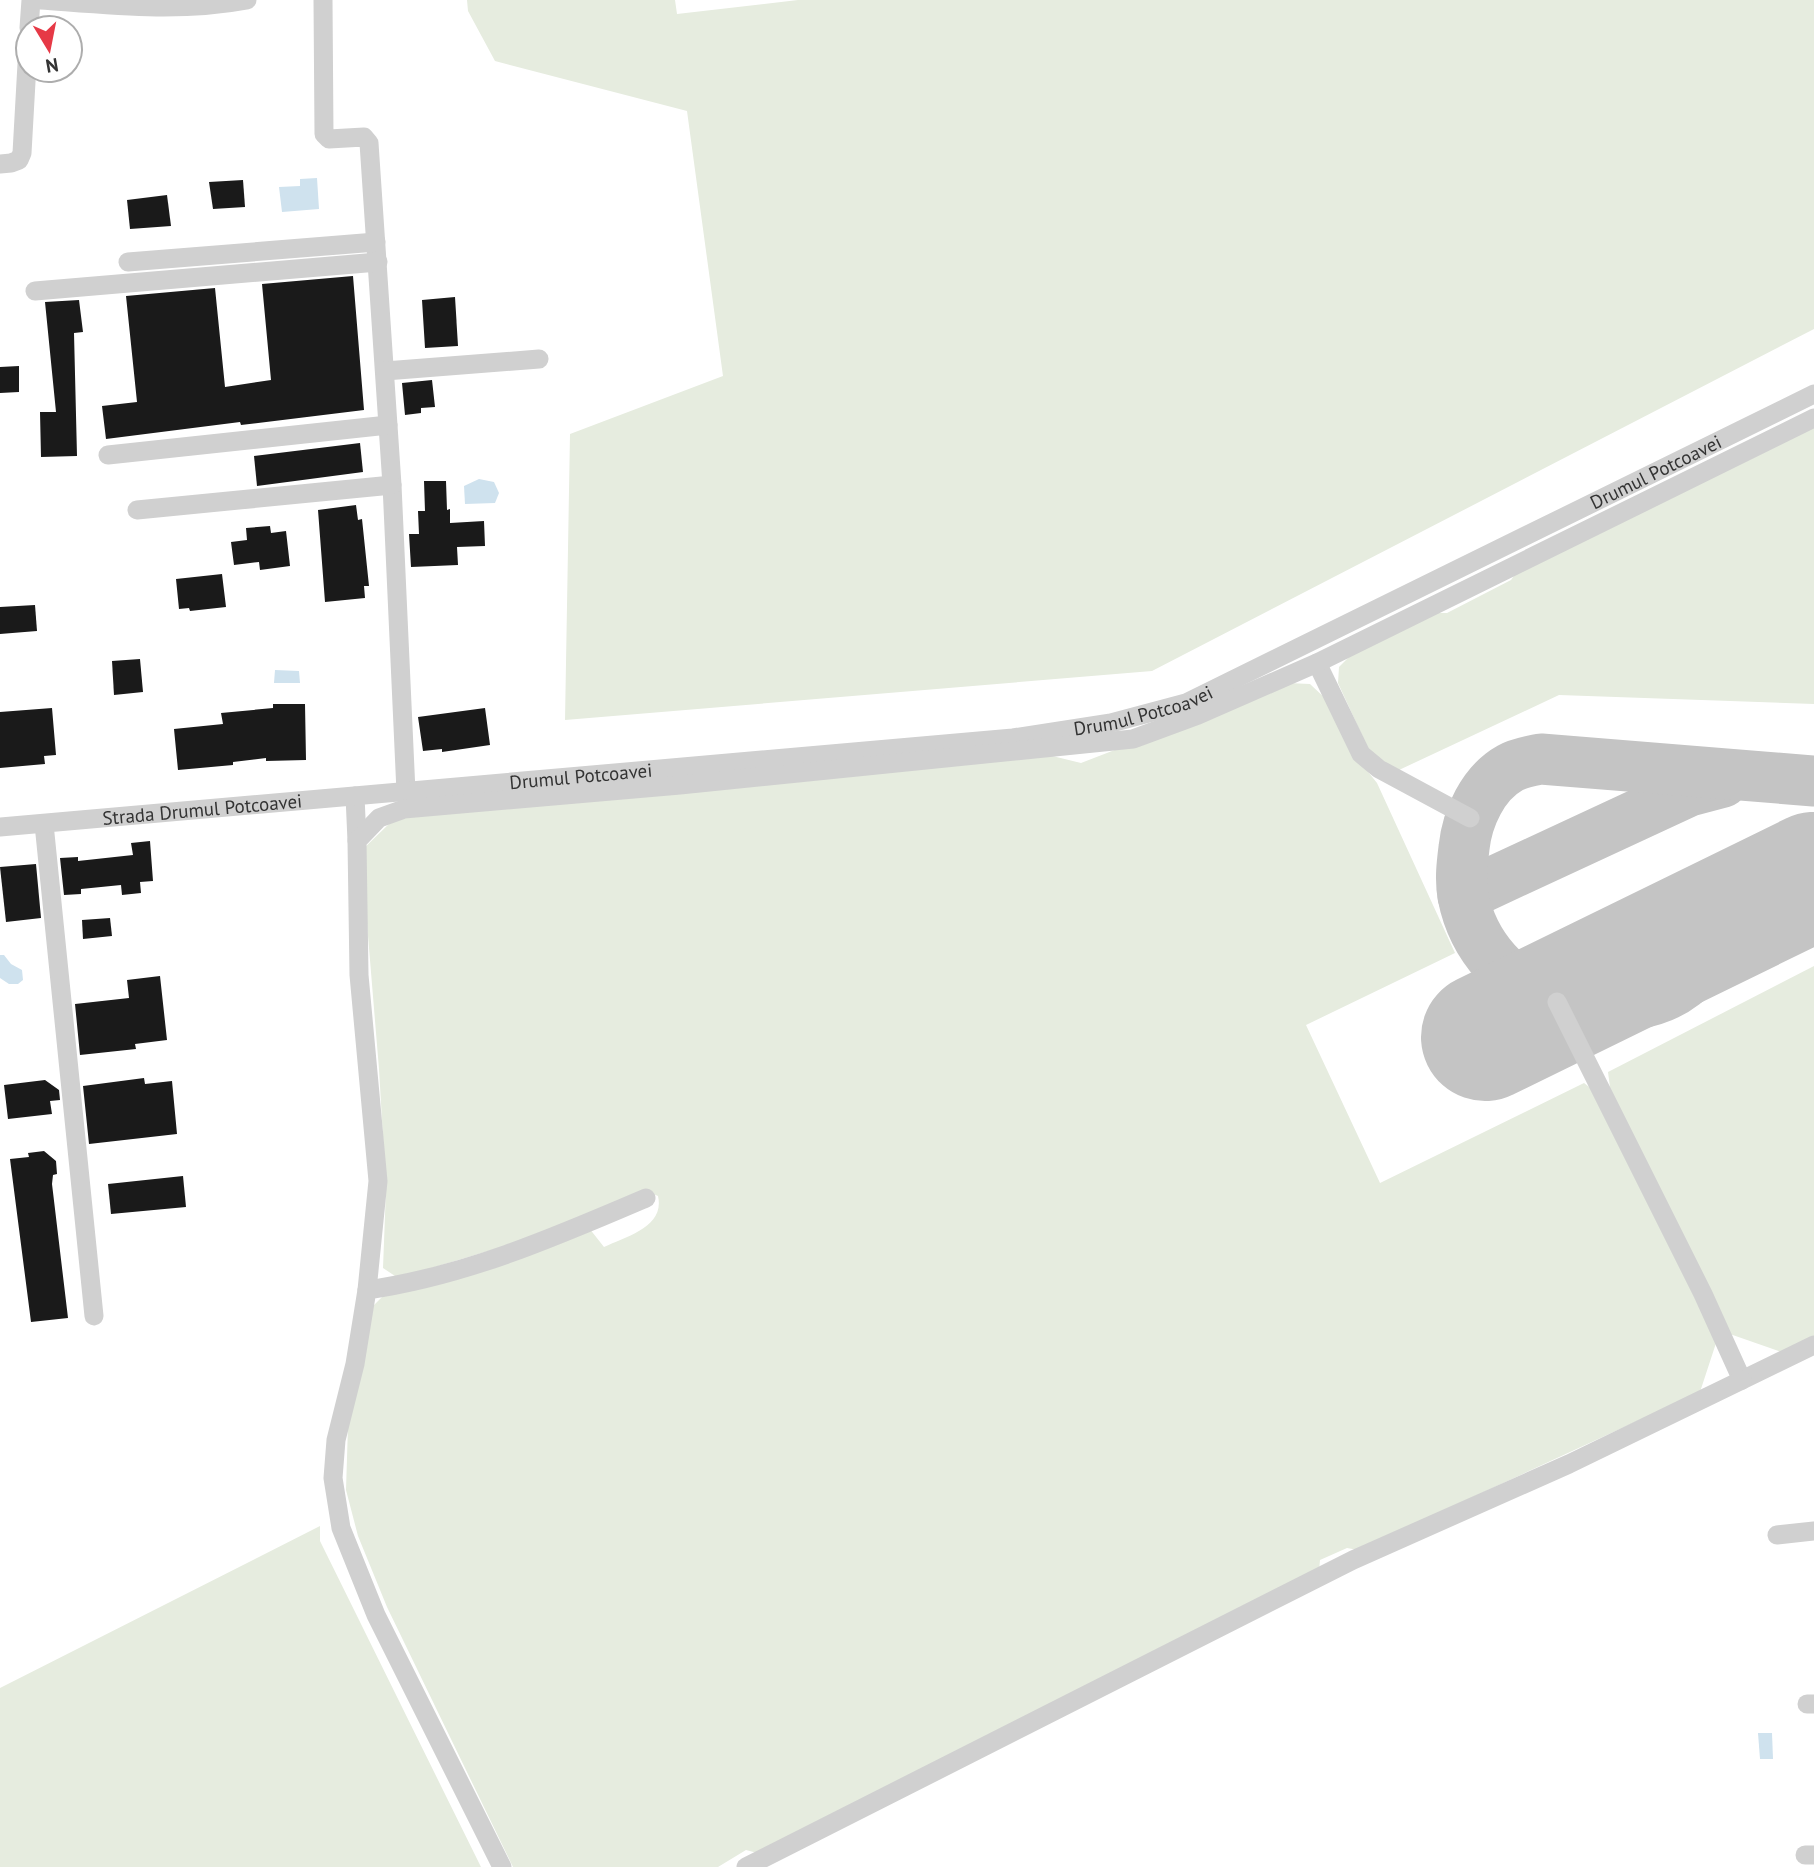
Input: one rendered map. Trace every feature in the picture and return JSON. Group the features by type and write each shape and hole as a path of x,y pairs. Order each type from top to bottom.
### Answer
{"street":[{"path":"41,0 138,7 198,7 247,0"},
{"path":"323,0 324,134 329,139 364,137 369,143 392,485 406,792"},
{"path":"0,164 19,160 22,153 26,84"},
{"path":"128,262 377,252"},
{"path":"35,291 377,252"},
{"path":"385,371 539,359"},
{"name":"Drumul Potcoavei","path":"406,792 1013,738 1111,723 1186,703 1814,394"},
{"path":"357,841 379,818 404,809 680,785 1133,739 1198,715 1317,663 1814,418"},
{"path":"108,455 388,425"},
{"path":"137,510 392,485"},
{"path":"1317,663 1361,754 1380,769 1470,818"},
{"name":"Strada Drumul Potcoavei","path":"0,827 406,792"},
{"path":"355,796 359,975 378,1181 355,1364 336,1440 333,1479 341,1528 376,1615 502,1867"},
{"path":"44,824 94,1316"},
{"path":"1557,1002 1697,1282 1742,1380"},
{"path":"366,1290 409,1284 504,1257 646,1198"},
{"path":"746,1867 1353,1560 1569,1464 1814,1345"},
{"path":"1777,1535 1814,1531"}],"shaded area":[{"path":"467,0 675,0 677,14 798,0 1814,0 1814,329 1152,671 565,720 570,434 723,376 687,111 495,61 468,11"},
{"path":"1814,423 1814,704 1559,695 1399,770 1372,757 1338,683 1339,667 1356,650 1430,613 1447,613 1511,580 1521,566"},
{"path":"1288,683 1310,684 1327,700 1361,763 1377,783 1455,953 1306,1025 1380,1183 1584,1083 1601,1096 1718,1337 1700,1392 1358,1550 1347,1548 1320,1560 1319,1571 761,1854 746,1850 718,1867 513,1867 387,1607 358,1536 346,1490 348,1426 373,1306 385,1294 589,1228 604,1247 650,1223 659,1207 658,1196 649,1192 569,1227 398,1278 383,1268 386,1189 361,851 391,822 414,815 1036,752 1081,763"},
{"path":"1814,966 1814,1338 1784,1353 1727,1333 1611,1095 1608,1072"},
{"path":"320,1526 320,1541 481,1867 0,1867 0,1688"}],"water":[{"path":"317,178 319,209 282,212 279,187 300,186 300,179"},
{"path":"479,479 494,482 499,493 495,503 465,504 464,486"},
{"path":"275,670 299,671 300,683 274,683"},
{"path":"0,955 4,955 11,964 22,970 23,980 18,984 9,984 0,978"},
{"path":"1758,1733 1772,1733 1773,1759 1760,1759"}],"building":[{"path":"243,180 245,207 213,209 209,182"},
{"path":"167,195 171,226 130,229 127,200"},
{"path":"353,276 364,410 106,439 102,406 137,402 126,296 215,288 225,387 271,380 262,284"},
{"path":"455,297 458,346 425,348 422,300"},
{"path":"79,300 83,332 74,333 77,456 41,457 40,412 56,412 45,302"},
{"path":"19,366 19,392 0,393 0,367"},
{"path":"432,380 435,407 421,408 421,413 405,415 402,383"},
{"path":"360,443 363,472 257,486 254,456"},
{"path":"424,481 446,481 450,523 484,521 485,546 457,547 458,565 411,567 409,534 419,534 418,511 425,511"},
{"path":"356,505 358,520 362,519 369,586 364,586 365,598 325,602 318,510"},
{"path":"270,526 271,533 286,531 290,566 260,570 259,562 234,565 231,542 247,540 246,528"},
{"path":"222,574 226,607 190,611 189,608 179,609 176,579"},
{"path":"35,605 37,631 0,634 0,607"},
{"path":"140,659 143,692 114,695 112,661"},
{"path":"273,704 305,704 306,760 266,761 266,758 233,762 233,765 178,770 174,729 223,724 221,713 273,708"},
{"path":"52,708 56,755 44,756 45,764 0,768 0,712"},
{"path":"485,708 490,745 442,752 442,749 423,751 418,717"},
{"path":"150,841 153,881 140,882 141,893 122,895 121,885 81,889 81,894 64,895 60,858 78,857 78,861 133,855 131,843"},
{"path":"36,864 41,918 6,922 0,867"},
{"path":"110,918 112,936 83,939 82,920"},
{"path":"160,976 167,1040 135,1044 136,1049 80,1055 75,1004 129,998 127,980"},
{"path":"144,1078 145,1084 172,1081 177,1134 89,1144 83,1086"},
{"path":"45,1080 59,1090 60,1100 50,1101 52,1114 8,1119 4,1085"},
{"path":"44,1151 56,1161 57,1174 53,1175 52,1184 68,1318 31,1322 10,1159 29,1157 28,1153"},
{"path":"183,1176 186,1207 111,1214 108,1184"}],"taxiway":[{"path":"1739,913 1709,960 1693,977 1667,994 1642,1003 1590,1010 1557,1002 1523,986 1509,975 1484,948 1475,932 1468,915 1462,884 1463,854 1473,813 1484,792 1500,775 1517,765 1541,759 1814,781"},
{"path":"1463,896 1689,791 1723,782"}],"runway":[{"path":"1485,1037 1814,876"}]}
